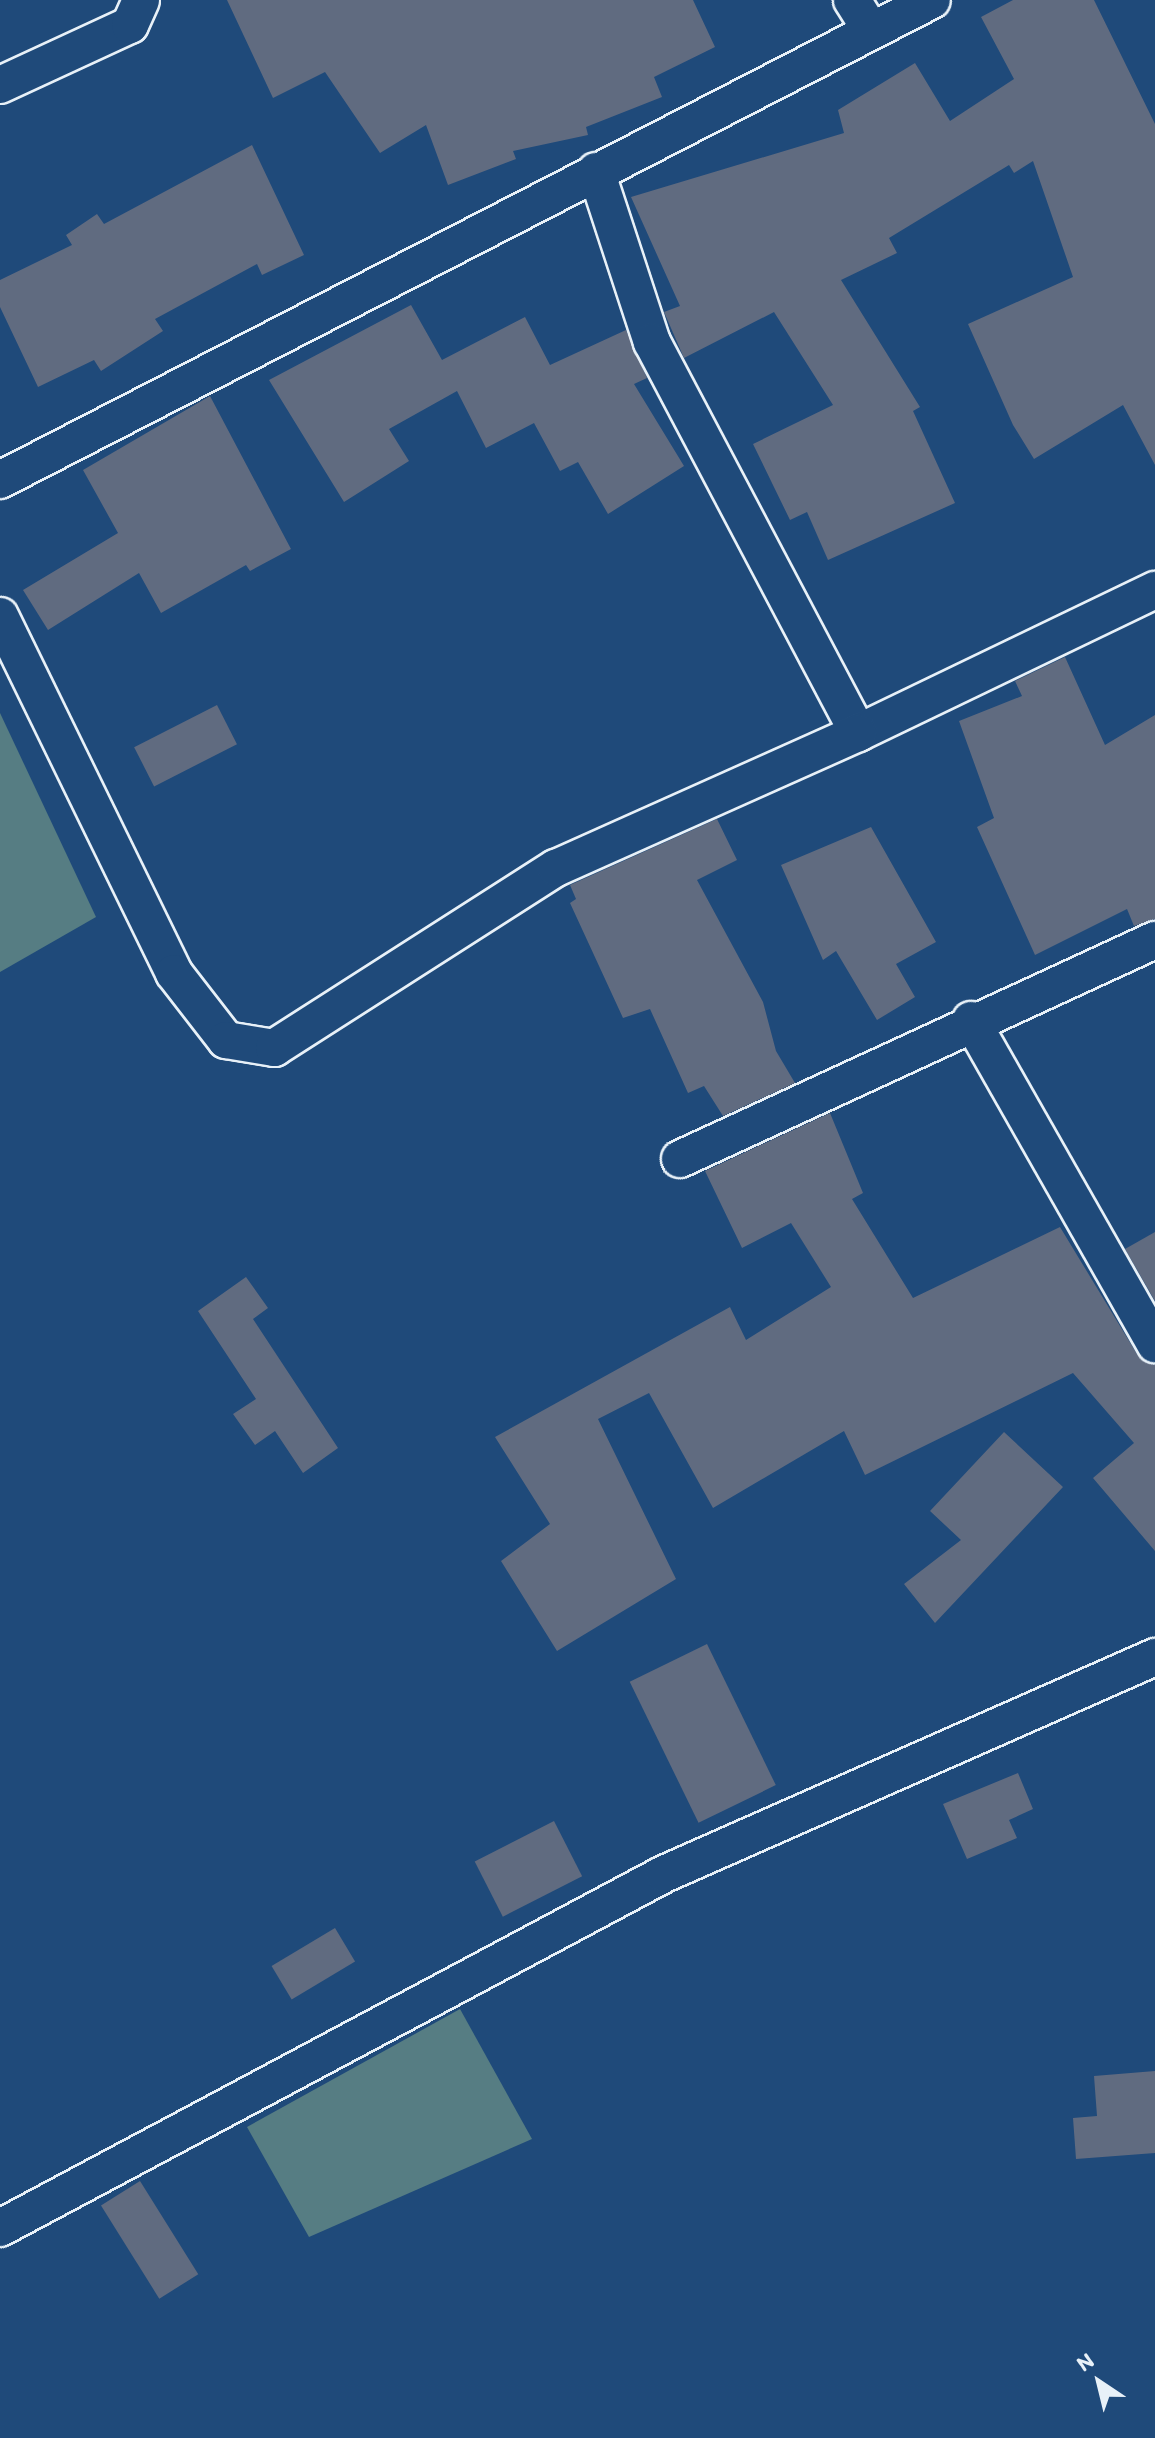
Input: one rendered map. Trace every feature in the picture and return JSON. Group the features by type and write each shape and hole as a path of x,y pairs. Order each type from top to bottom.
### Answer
{"street":[{"path":"0,85 130,25 141,0"},
{"path":"852,0 871,31"},
{"path":"0,480 932,0"},
{"path":"596,171 652,342 858,733"},
{"path":"0,616 174,973 226,1040 274,1048 556,868 858,733 1155,590"},
{"path":"680,1159 971,1020 1155,940"},
{"path":"971,1020 1155,1344"},
{"path":"0,2228 664,1874 1155,1657"}],"green space":[{"path":"0,713 96,917 0,972"},
{"path":"460,2009 532,2139 309,2237 247,2127"}],"building":[{"path":"227,0 693,0 715,47 654,77 662,97 586,127 588,135 513,151 516,159 448,185 426,125 380,153 325,72 273,98"},
{"path":"1013,0 1094,0 1155,124 1155,465 1123,405 1034,459 1013,425 968,324 1073,277 1033,161 1014,173 1009,165 889,238 897,253 841,280 920,407 913,411 955,503 828,560 807,512 790,520 753,444 833,405 774,312 684,358 664,312 680,306 631,197 844,133 838,110 915,63 950,121 1014,79 981,17"},
{"path":"252,145 304,255 262,275 257,264 155,319 163,331 101,371 94,360 38,387 0,307 0,280 72,245 66,235 97,214 104,224"},
{"path":"411,305 442,360 525,317 550,365 626,330 647,378 634,384 684,466 608,514 578,462 560,471 534,423 486,448 457,391 389,429 409,461 344,502 269,380"},
{"path":"210,396 291,549 250,571 246,565 161,613 139,573 48,630 23,590 118,533 83,470"},
{"path":"1065,657 1105,745 1155,715 1155,919 1134,926 1127,909 1035,955 977,827 994,818 959,721 1022,696 1015,681"},
{"path":"217,705 237,744 154,786 134,747"},
{"path":"717,819 737,860 697,880 763,1002 776,1051 795,1083 723,1116 704,1086 688,1093 650,1009 623,1018 570,903 576,899 570,885"},
{"path":"871,827 936,942 896,964 915,997 877,1020 836,951 823,960 781,865"},
{"path":"830,1113 863,1193 852,1199 913,1298 1060,1227 1137,1354 1155,1365 1155,1551 1093,1478 1134,1443 1073,1373 865,1475 844,1431 713,1508 649,1393 598,1419 676,1579 557,1651 501,1561 550,1524 495,1437 730,1307 746,1340 831,1287 791,1223 742,1248 705,1171"},
{"path":"1155,1232 1155,1301 1125,1249"},
{"path":"246,1277 268,1308 253,1319 338,1448 303,1473 275,1431 255,1445 233,1414 256,1399 198,1311"},
{"path":"1004,1432 1063,1487 935,1623 904,1584 961,1540 930,1511"},
{"path":"707,1644 776,1785 699,1823 630,1682"},
{"path":"1018,1773 1033,1809 1009,1820 1017,1838 967,1859 943,1804"},
{"path":"554,1821 582,1876 503,1917 475,1861"},
{"path":"335,1928 355,1961 292,2000 272,1966"},
{"path":"1155,2071 1155,2153 1076,2159 1073,2118 1097,2116 1094,2076"},
{"path":"140,2181 198,2274 159,2299 101,2205"}]}
